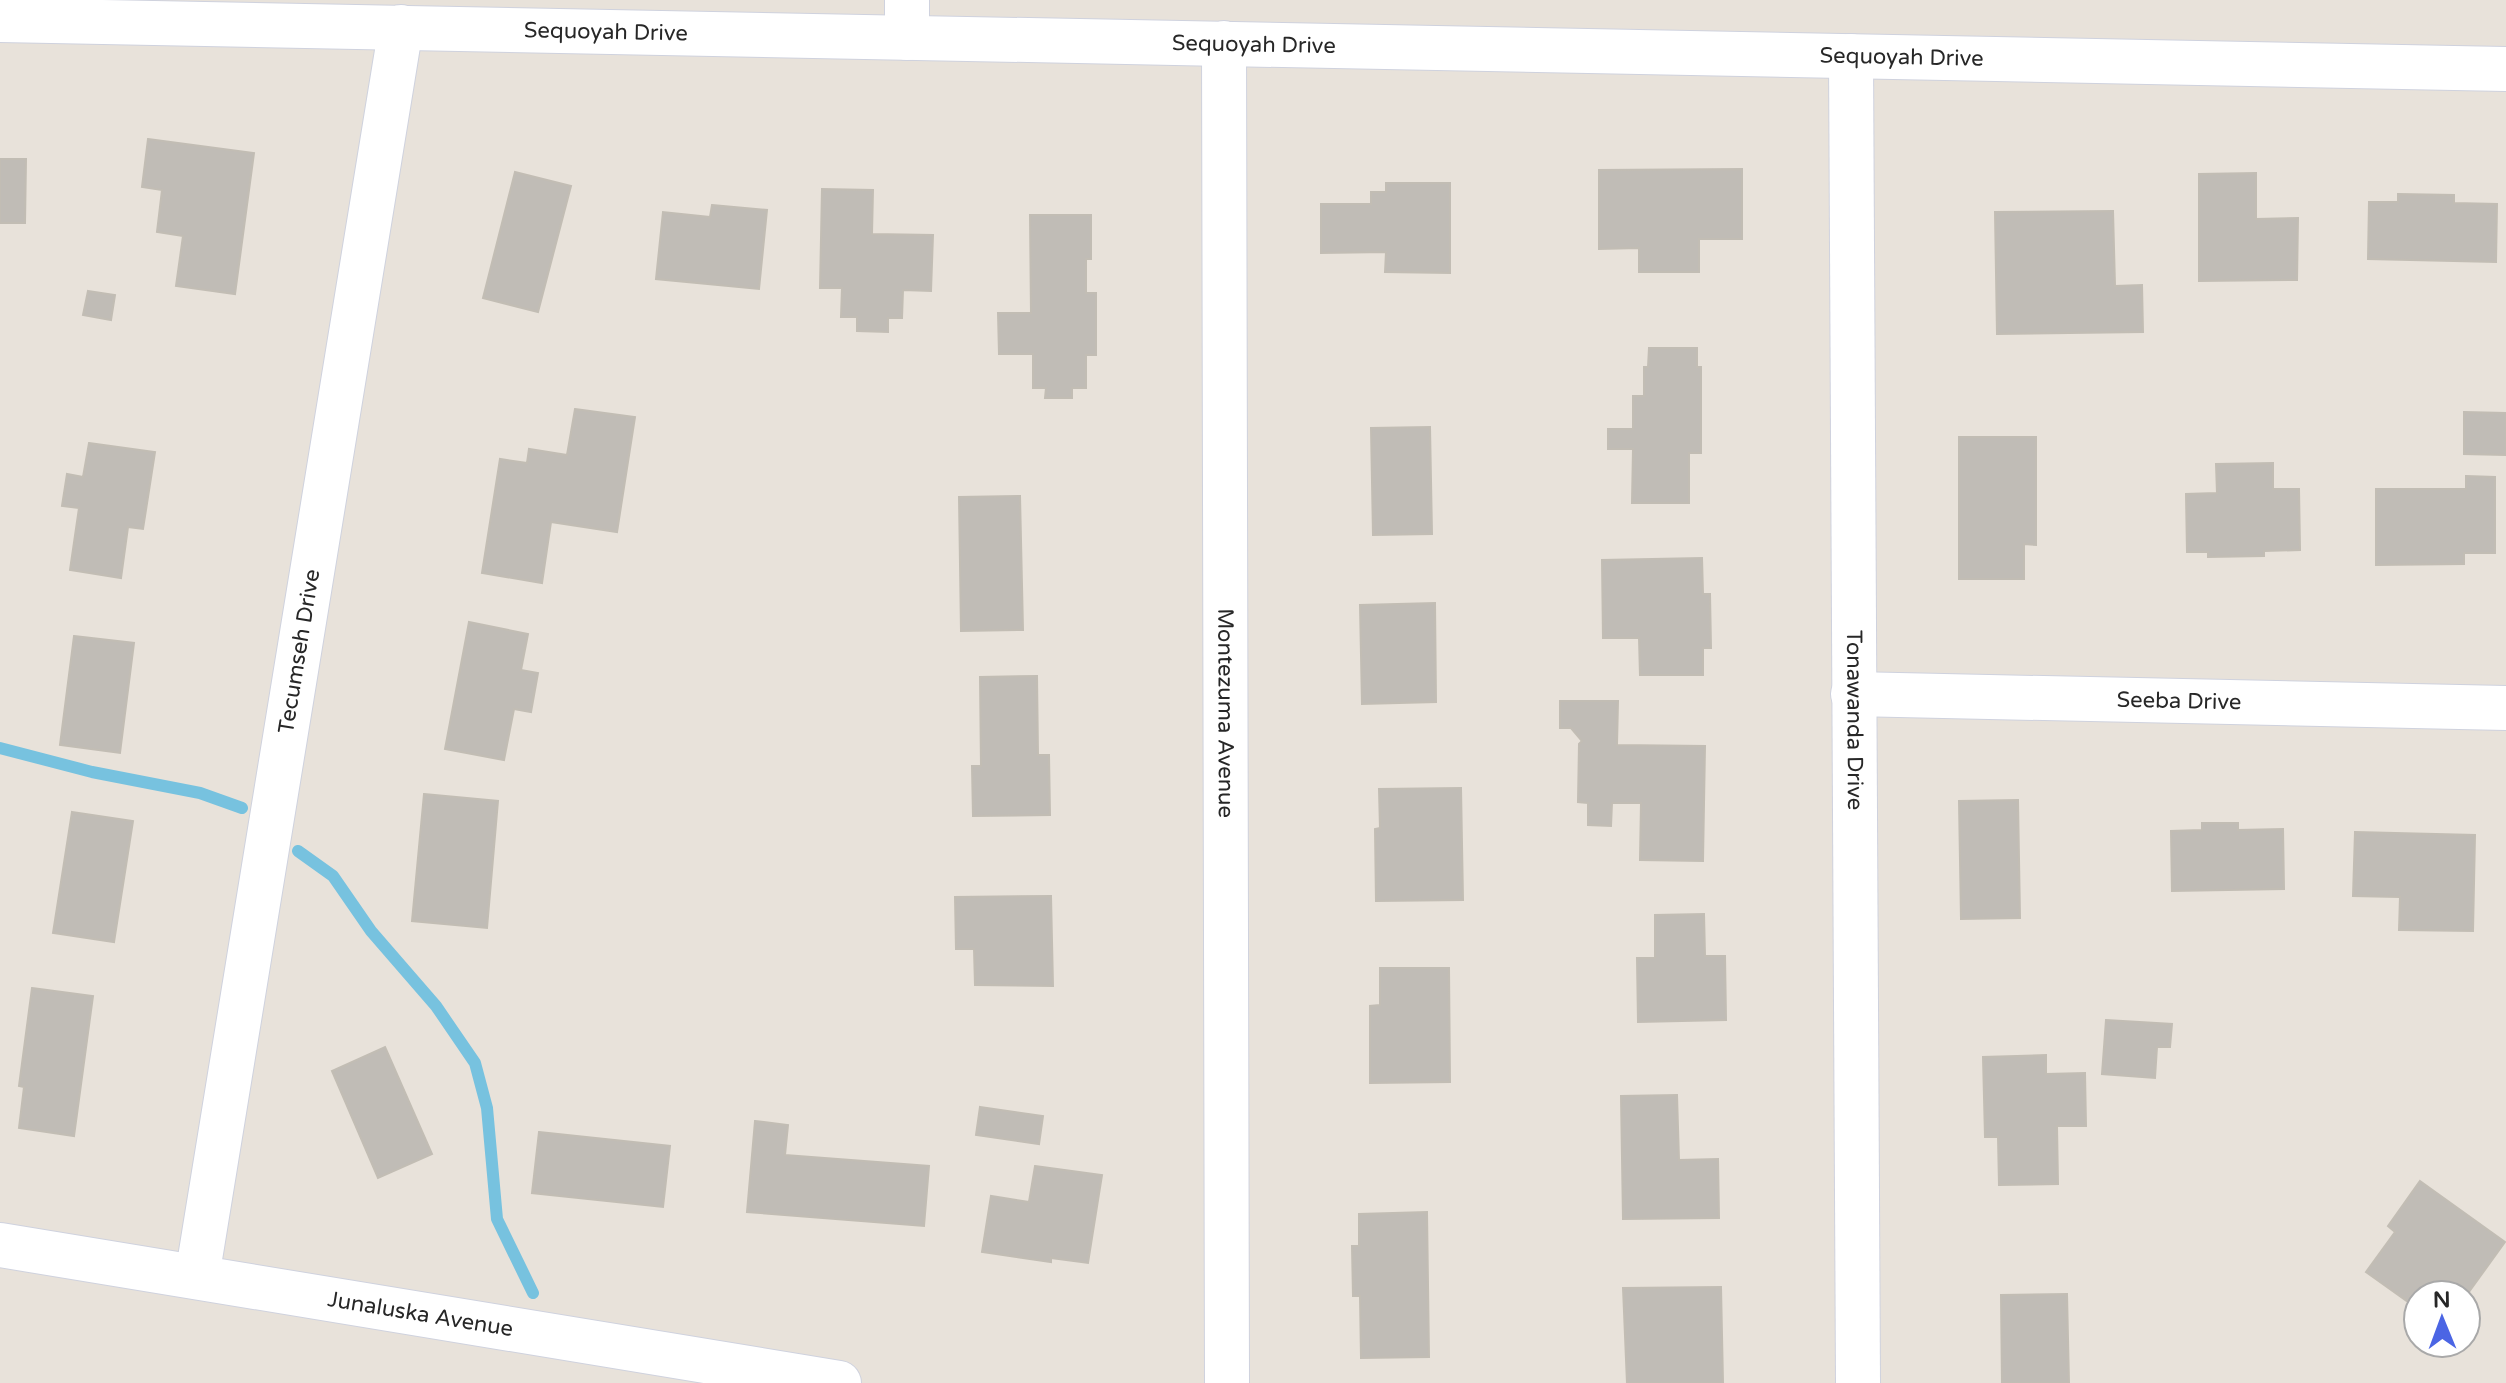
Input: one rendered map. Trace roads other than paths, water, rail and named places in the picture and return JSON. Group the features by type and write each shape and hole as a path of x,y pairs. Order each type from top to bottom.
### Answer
{"street":[{"name":"Sequoyah Drive","path":"0,20 401,27 907,19 1224,43 2506,69"},
{"name":"Tecumseh Drive","path":"197,1277 401,27"},
{"name":"Montezuma Avenue","path":"1224,43 1227,1383"},
{"name":"Tonawanda Drive","path":"1851,56 1858,1383"},
{"name":"Seeba Drive","path":"1853,694 2506,708"},
{"name":"Junaluska Avenue","path":"0,1245 839,1383"}],"waterway":[{"path":"0,748 92,772 200,793 242,808"},
{"path":"298,851 333,876 371,931 436,1006 475,1063 487,1108 497,1219 533,1293"}]}
